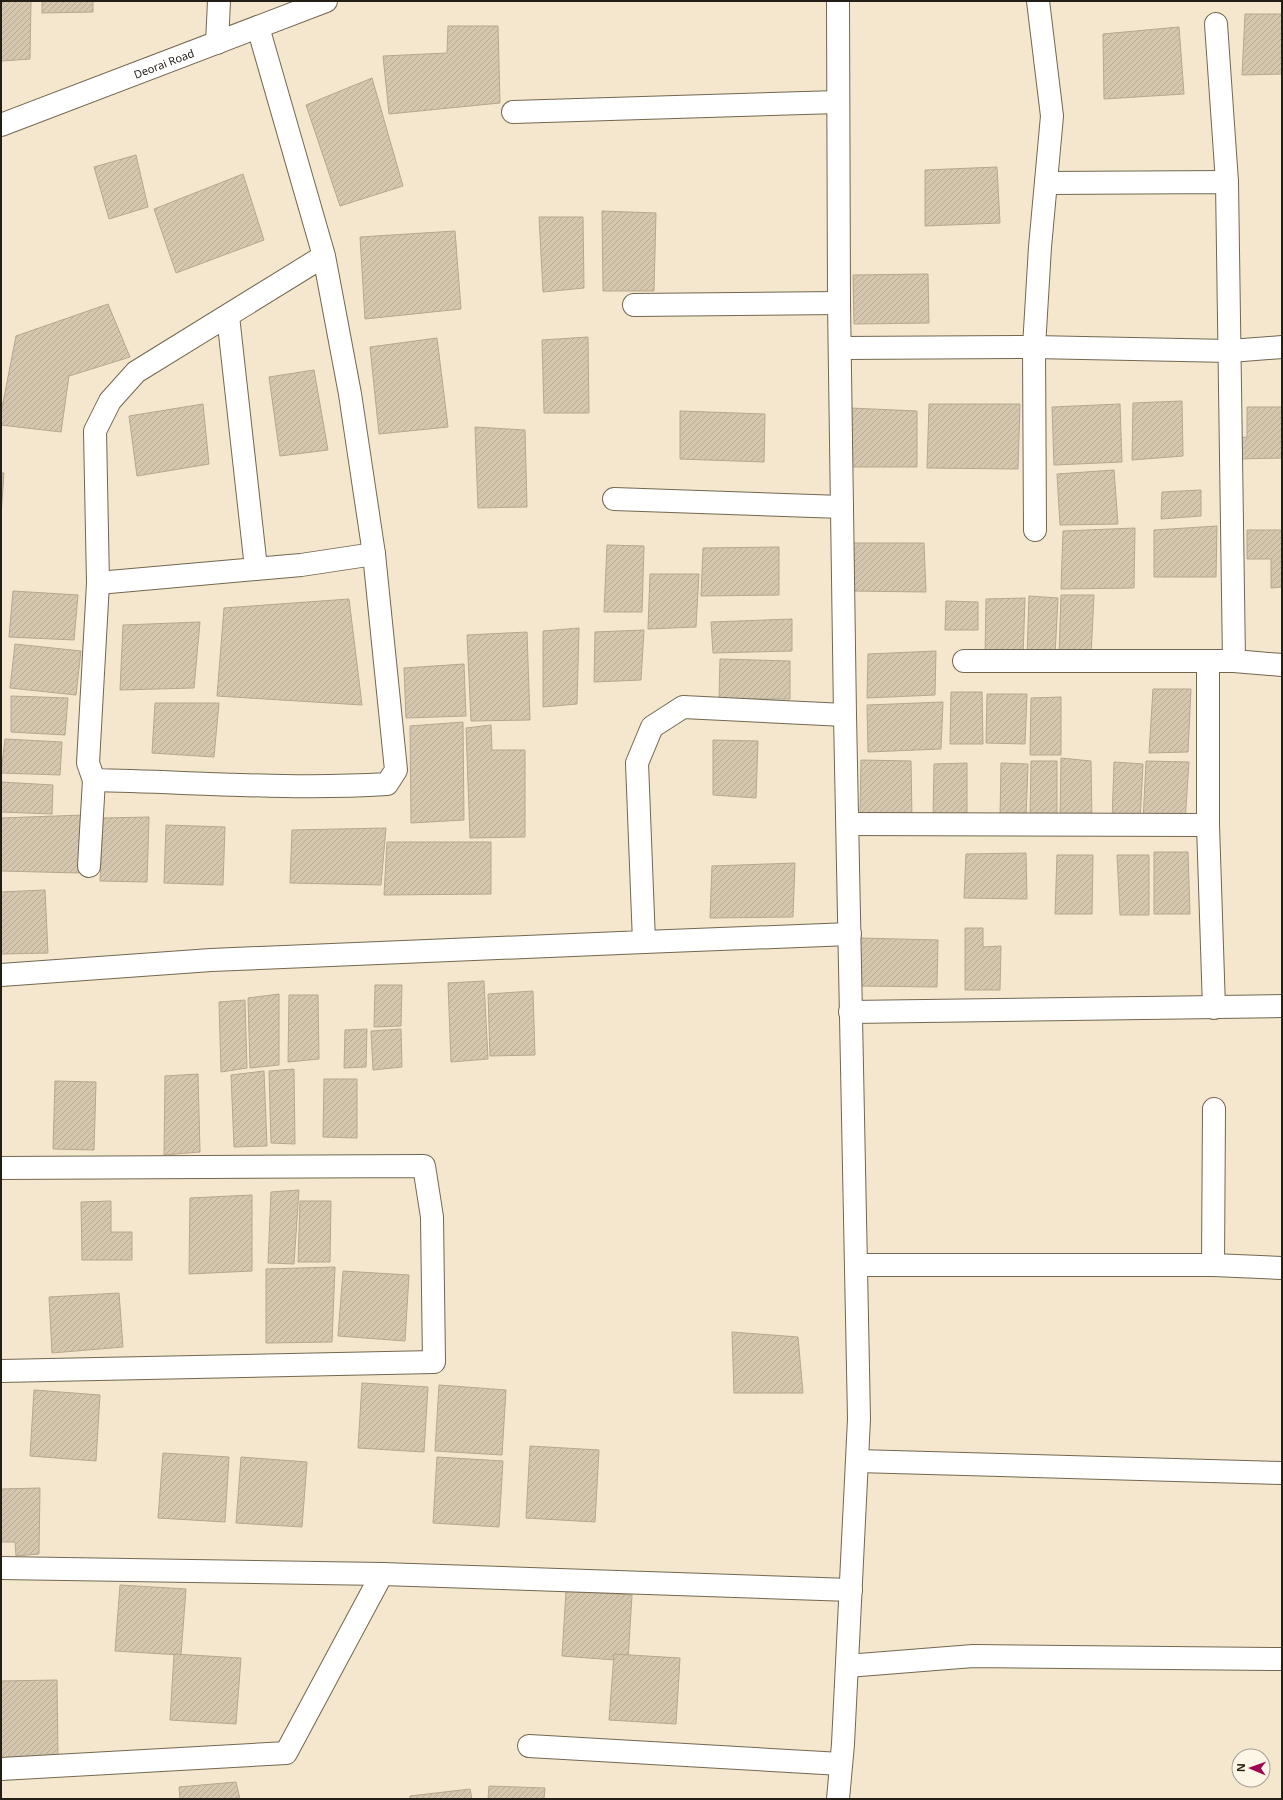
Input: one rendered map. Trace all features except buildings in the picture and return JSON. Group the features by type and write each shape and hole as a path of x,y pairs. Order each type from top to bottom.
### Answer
{"street":[{"path":"217,43 219,1"},
{"name":"Deorai Road","path":"1,125 326,1"},
{"path":"838,1 839,302 841,348 845,715 859,1419 847,1666 838,1799"},
{"path":"1035,530 1034,347 1040,247 1052,116 1038,1"},
{"path":"1216,24 1227,182 1234,661"},
{"path":"94,780 262,786 348,786 387,784 396,770 374,554 350,394 324,256 258,27"},
{"path":"513,112 838,102"},
{"path":"1046,183 1227,182"},
{"path":"89,866 94,780 88,763 98,583 96,430 110,401 136,372 324,256"},
{"path":"634,305 839,302"},
{"path":"228,316 256,568"},
{"path":"841,348 1034,347 1230,351 1282,347"},
{"path":"614,499 842,507"},
{"path":"98,583 301,565 374,554"},
{"path":"964,661 1234,661 1282,665"},
{"path":"1208,662 1208,825 1214,1008"},
{"path":"644,942 637,763 652,727 683,707 845,715"},
{"path":"848,824 1208,825"},
{"path":"1,975 211,960 850,934"},
{"path":"850,1012 1282,1006"},
{"path":"1213,1265 1214,1109"},
{"path":"1,1168 424,1166 432,1217 434,1362 1,1371"},
{"path":"857,1265 1213,1265 1282,1268"},
{"path":"857,1461 1282,1473"},
{"path":"1,1568 382,1574 851,1590"},
{"path":"1,1769 286,1753 382,1574"},
{"path":"847,1666 974,1656 1282,1659"},
{"path":"529,1746 841,1764"}]}
